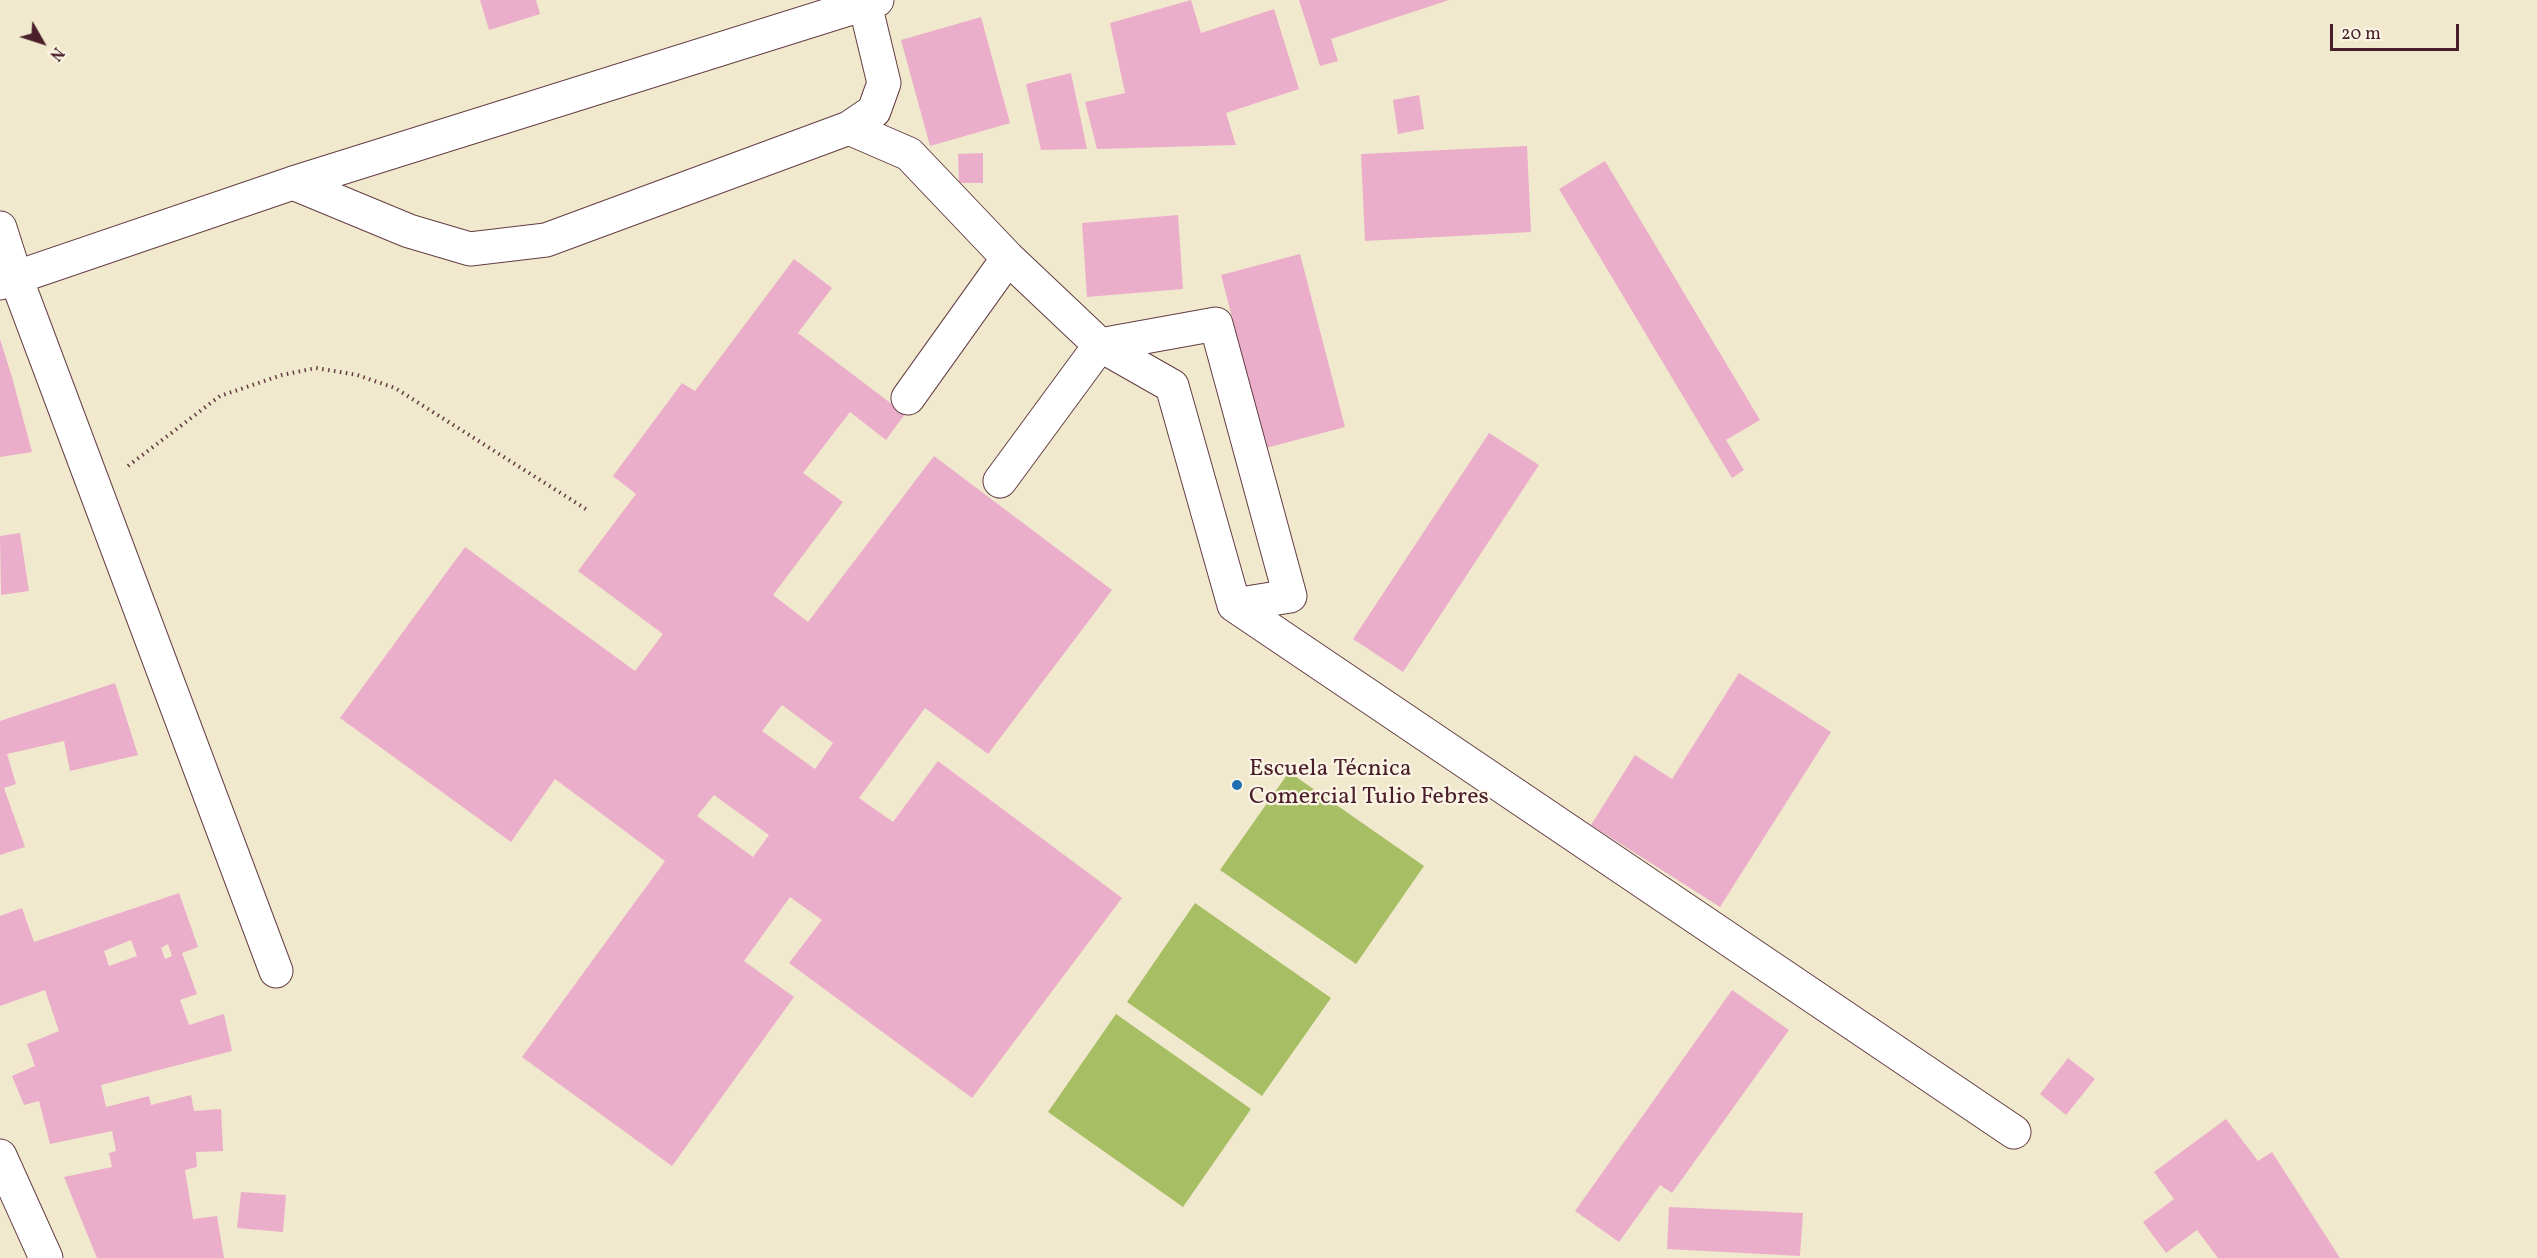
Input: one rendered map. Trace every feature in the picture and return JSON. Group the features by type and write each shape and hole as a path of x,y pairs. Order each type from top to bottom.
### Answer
{"street":[{"path":"8,281 293,183 871,2 884,83 874,111 849,128 546,240 470,249 409,231 293,183"},
{"path":"849,128 909,154 1008,258 1100,345 1172,386 1234,605 2014,1132"},
{"path":"0,228 8,281 95,489 276,971"},
{"path":"908,398 1008,258"},
{"path":"1000,481 1100,345 1216,324 1290,596 1234,605"},
{"path":"0,1156 46,1258"}],"path":[{"path":"95,489 159,444 220,396 282,375 316,368 357,375 395,388 589,511"}],"green space":[{"path":"1289,772 1424,866 1356,964 1220,870"},
{"path":"1195,903 1331,998 1262,1096 1127,1002"},
{"path":"1116,1014 1251,1109 1183,1207 1048,1112"}],"building":[{"path":"480,0 536,0 540,14 489,30"},
{"path":"1191,0 1201,33 1274,9 1299,89 1226,113 1236,145 1097,149 1085,102 1125,93 1110,23"},
{"path":"1299,0 1449,0 1331,39 1338,61 1320,66"},
{"path":"981,17 1010,123 930,146 901,40"},
{"path":"1071,73 1087,149 1041,150 1026,84"},
{"path":"1419,95 1424,129 1398,134 1393,100"},
{"path":"1527,146 1531,232 1365,241 1361,154"},
{"path":"983,153 983,183 959,183 958,154"},
{"path":"1605,161 1760,420 1726,440 1744,470 1732,478 1559,189"},
{"path":"1178,215 1183,289 1087,297 1082,223"},
{"path":"1300,254 1345,427 1266,448 1221,275"},
{"path":"794,259 832,288 798,333 905,414 886,440 850,412 803,473 843,502 773,595 808,622 934,456 1112,590 988,754 925,708 859,798 893,822 938,761 1122,898 972,1098 789,963 822,920 790,897 744,961 794,997 672,1166 522,1057 665,861 555,779 511,842 340,718 465,547 635,671 663,634 578,571 636,494 613,476 682,383 695,391","holes":["782,705 833,743 815,769 762,731","714,795 769,835 753,857 697,816"]},
{"path":"0,339 32,452 0,457"},
{"path":"1489,433 1539,465 1403,672 1353,639"},
{"path":"20,533 29,591 1,595 0,536"},
{"path":"1739,673 1831,732 1720,907 1591,825 1635,755 1672,779"},
{"path":"115,683 138,755 70,771 64,741 7,754 16,784 4,788 25,847 0,855 0,721"},
{"path":"179,893 198,947 182,953 197,994 180,1000 189,1025 224,1014 232,1051 101,1085 106,1107 149,1096 151,1105 191,1095 194,1111 221,1109 223,1151 196,1152 197,1167 185,1170 193,1219 217,1216 224,1258 97,1258 64,1177 112,1167 109,1153 116,1151 112,1131 50,1144 39,1101 24,1105 12,1076 35,1066 27,1044 59,1031 45,990 0,1006 0,916 22,908 34,942","holes":["131,940 137,956 109,966 104,951","168,944 172,956 165,959 161,948"]},
{"path":"1732,990 1789,1030 1672,1193 1660,1185 1619,1242 1575,1211"},
{"path":"2068,1058 2095,1079 2066,1115 2040,1094"},
{"path":"2226,1119 2258,1161 2272,1152 2340,1258 2218,1258 2197,1230 2166,1253 2143,1222 2174,1199 2154,1172"},
{"path":"241,1192 286,1195 283,1232 237,1228"},
{"path":"1669,1207 1803,1213 1800,1256 1667,1249"}],"place":[{"name":"Escuela Técnica Comercial Tulio Febres","path":"1237,785"}]}
